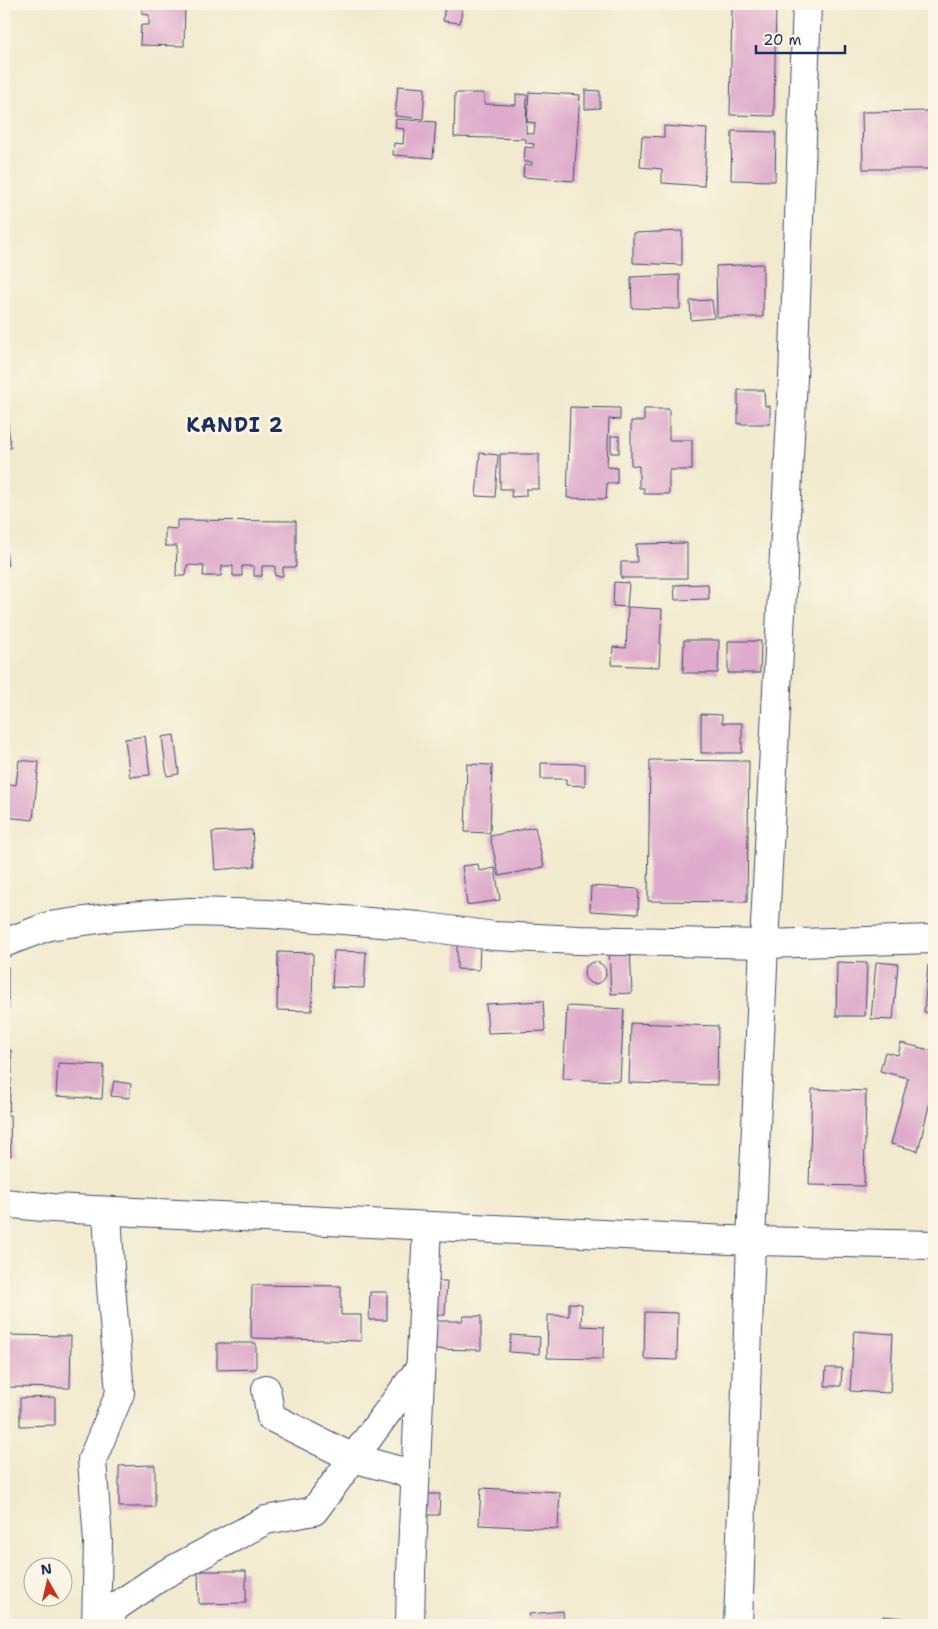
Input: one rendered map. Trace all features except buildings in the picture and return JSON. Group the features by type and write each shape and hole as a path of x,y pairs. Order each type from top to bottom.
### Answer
{"street":[{"path":"738,1625 750,1241 794,378 807,4"},
{"path":"4,943 49,926 113,917 190,912 268,914 419,926 494,936 578,940 764,944 934,939"},
{"path":"4,1203 107,1211 750,1241 934,1244"},
{"path":"96,1625 98,1542 92,1460 120,1393 107,1211"},
{"path":"410,1625 427,1226"},
{"path":"103,1625 117,1606 163,1575 266,1520 314,1511 420,1368"},
{"path":"266,1389 271,1417 353,1458 415,1476"}],"district":[{"name":"KANDI 2","path":"235,425"}]}
